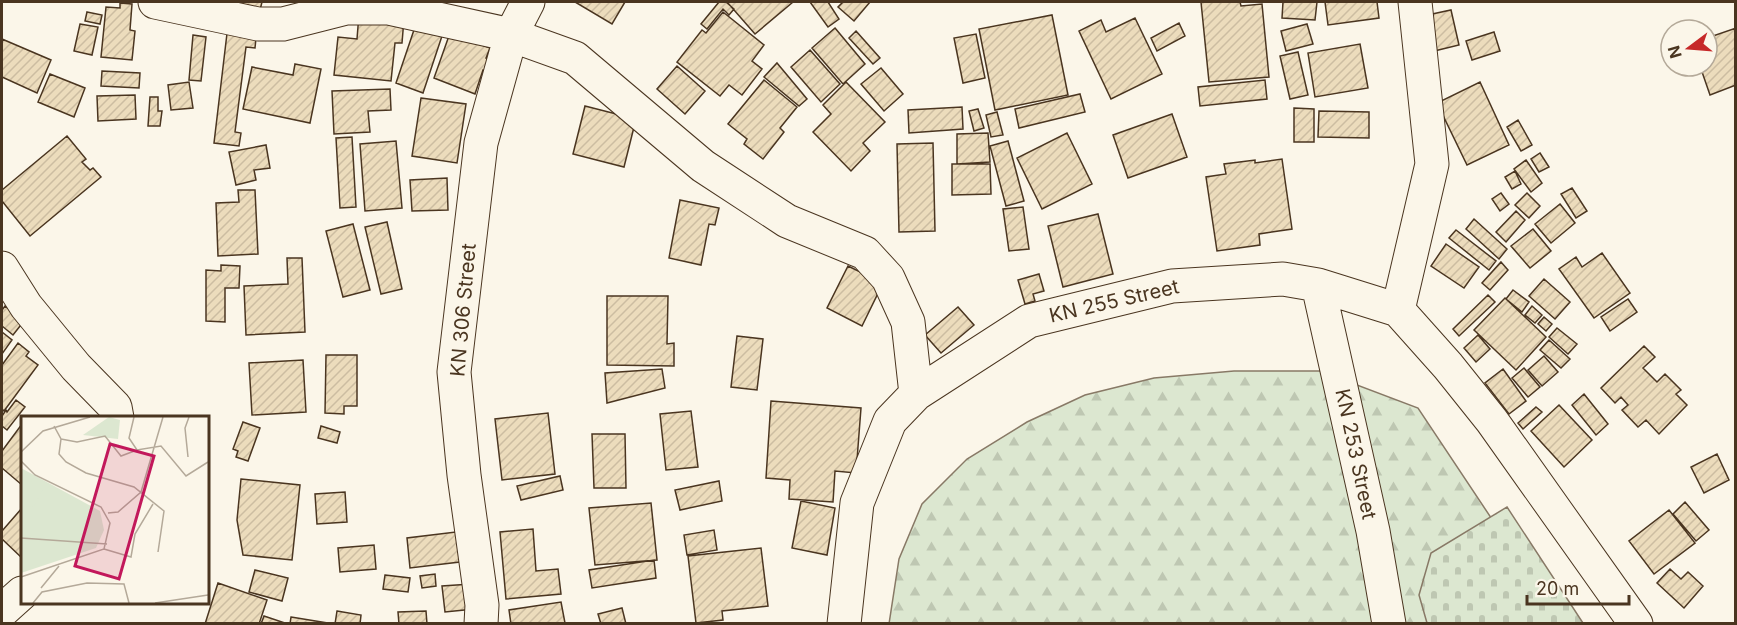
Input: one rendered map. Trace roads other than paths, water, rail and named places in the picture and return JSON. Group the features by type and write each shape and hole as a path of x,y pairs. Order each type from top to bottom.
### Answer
{"street":[{"path":"155,2 258,24 284,24 346,8 388,8 511,35 575,58 703,166 787,221 865,253 888,278 908,322 916,394"},
{"name":"KN 306 Street","path":"481,624 482,605 464,475 454,372 481,142 511,35 528,2"},
{"path":"1415,2 1432,164 1398,310 1448,366 1492,421 1636,624"},
{"path":"2,268 26,306 76,367 115,407 117,416"},
{"name":"KN 255 Street","path":"844,624 857,503 890,421 916,394 1029,321 1172,286 1283,279 1318,285 1398,310"},
{"name":"KN 253 Street","path":"1318,285 1372,531 1389,624"},
{"path":"2,611 21,594"}]}
